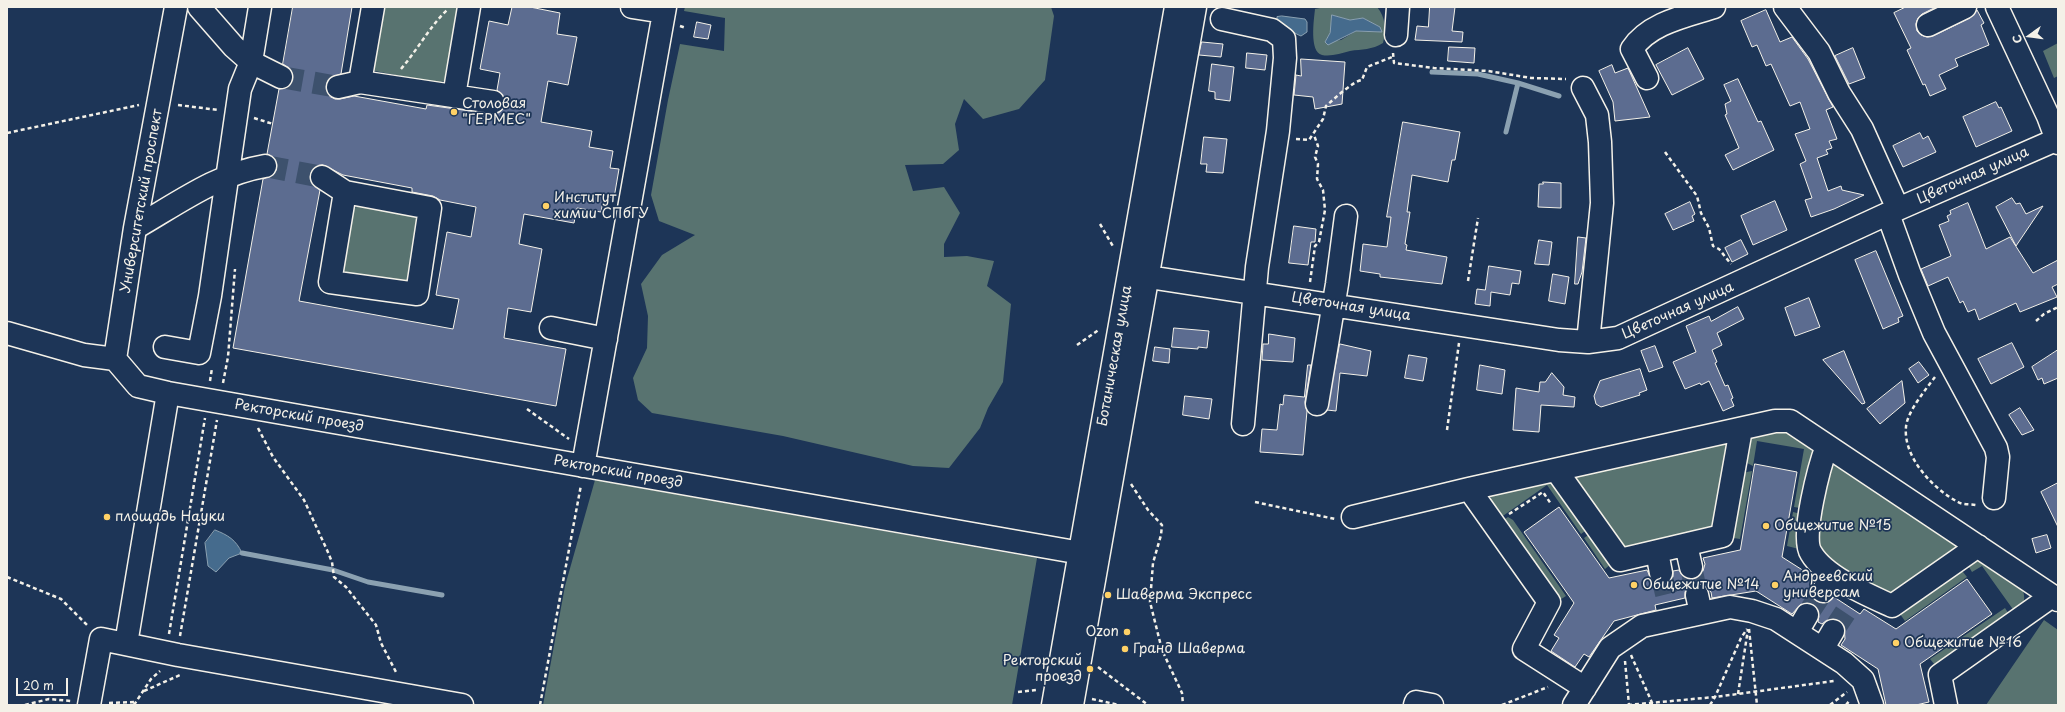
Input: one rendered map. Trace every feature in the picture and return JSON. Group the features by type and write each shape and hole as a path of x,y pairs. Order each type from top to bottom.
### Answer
{"street":[{"name":"Университетский проспект","path":"115,359 135,228 176,7"},
{"path":"199,7 234,47 250,62 281,77"},
{"path":"165,347 199,353 210,296 226,177 240,89 250,62 260,7"},
{"path":"360,82 373,7"},
{"path":"454,96 469,7"},
{"path":"584,459 664,10 632,7"},
{"name":"Ботаническая улица","path":"1081,701 1089,555 1138,276 1176,7"},
{"name":"Ботаническая улица","path":"1138,276 1195,7"},
{"path":"1396,35 1398,7"},
{"path":"1647,78 1632,49 1639,38 1653,29 1714,7"},
{"path":"1785,7 1819,52 1839,93 1862,129 1893,212 1910,275 1934,333 1996,448 1998,457 1994,498"},
{"path":"1928,25 1964,7"},
{"path":"1997,7 2048,116 2058,141"},
{"path":"1222,19 1272,30 1284,39 1285,58 1276,142 1255,292 1243,424"},
{"path":"338,87 360,82 493,102"},
{"path":"1583,88 1597,116 1600,142 1602,203 1588,342"},
{"name":"Цветочная улица","path":"1138,276 1255,292 1559,340 1588,342 1618,338 1632,333 1893,212 2058,141"},
{"path":"135,228 212,183 243,170 265,166"},
{"path":"322,177 345,192 430,208 417,294 330,282 345,192"},
{"path":"1317,404 1332,304 1337,284 1346,216"},
{"path":"551,328 606,339"},
{"path":"7,333 84,355 115,359"},
{"name":"Ректорский проезд","path":"115,359 138,386 168,393 584,459 1089,555"},
{"path":"126,644 168,393"},
{"path":"1353,517 1469,489 1775,421 1790,421 2055,598 1940,675 1946,705"},
{"path":"1556,470 1620,560 1657,552 1722,536 1741,429"},
{"path":"1828,446 1820,466 1807,533 1810,553 1828,583 1854,599 1892,606 1978,546"},
{"path":"1469,489 1549,602 1524,649 1577,690 1610,648 1642,626 1670,611 1699,604 1752,611 1776,619 1802,623 1828,640 1844,663 1863,680 1872,705"},
{"path":"1686,545 1691,567"},
{"path":"1657,552 1662,573"},
{"name":"Ботаническая улица","path":"1046,697 1089,555"},
{"path":"89,704 101,639 172,654 462,705"},
{"path":"1415,705 1416,702 1432,705"}],"path":[{"path":"382,86 400,71 427,36 435,22 450,7"},
{"path":"1396,35 1392,57 1394,62 1434,68 1488,71 1532,78 1563,78 1571,80 1583,88"},
{"path":"1276,142 1295,139 1310,140 1323,119 1326,106 1337,99 1354,82 1362,80 1367,67 1392,57"},
{"path":"1307,300 1315,246 1319,242 1325,210 1323,190 1317,179 1318,164 1315,157 1318,146 1314,135"},
{"path":"1665,152 1697,196 1701,213 1709,228 1713,246 1724,254 1742,282"},
{"path":"1468,281 1478,218"},
{"path":"25,705 49,699 89,704 135,704 151,678 163,668 172,654 223,402 235,268"},
{"path":"2036,321 2044,314 2058,307"},
{"path":"1447,430 1461,324"},
{"path":"1077,345 1102,327"},
{"path":"1948,358 1915,405 1906,426 1907,442 1919,469 1941,491 1959,503 1976,505 1994,498"},
{"path":"172,654 223,402 212,362"},
{"path":"223,402 257,427 273,457 304,500 327,550 334,576 346,586 376,625 380,643 402,682 414,697"},
{"path":"527,409 584,459 540,705"},
{"path":"1128,480 1148,510 1162,525 1161,535 1152,563 1150,602 1162,650 1182,694 1183,705"},
{"path":"1494,524 1543,492 1551,504"},
{"path":"1256,502 1334,519 1353,517"},
{"path":"7,577 60,600 101,639"},
{"path":"1748,627 1757,705"},
{"path":"1738,694 1748,627"},
{"path":"1710,705 1741,638 1748,627"},
{"path":"1624,639 1653,704"},
{"path":"1624,639 1629,705 1653,704 1715,697 1834,681 1863,680"},
{"path":"1094,672 1095,665 1148,705"},
{"path":"1502,705 1577,690"},
{"path":"1018,692 1046,697"},
{"path":"1081,701 1119,705"}],"green space":[{"path":"379,7 465,7 448,80 437,83 375,71 371,68"},
{"path":"685,7 1051,7 1054,16 1045,80 1019,109 983,119 964,99 955,124 959,150 943,164 905,165 913,191 944,187 960,213 944,244 944,257 967,256 994,261 987,286 1011,304 1003,382 988,408 980,428 949,468 913,466 783,436 652,413 638,400 633,378 647,348 648,316 641,284 662,255 695,235 659,221 651,195 668,100 680,44 724,51 725,18 684,11"},
{"path":"1325,7 1377,7 1384,20 1385,34 1383,43 1367,49 1332,55 1322,55 1318,53 1315,48 1313,35 1315,9","holes":["1332,15 1350,20 1363,18 1380,27 1378,32 1356,31 1341,40 1325,42 1330,33"]},
{"path":"2058,43 2058,76 2054,78 2043,51"},
{"path":"360,206 412,215 418,219 413,282 345,279 337,264 351,209"},
{"path":"1779,426 1806,442 1814,454 1806,509 1794,507 1804,449 1757,441 1753,466 1743,461 1748,438"},
{"path":"1731,437 1722,515 1711,528 1625,548 1621,547 1570,473"},
{"path":"1839,462 1962,543 1954,559 1888,596 1837,568 1817,545 1823,474"},
{"path":"1752,471 1740,539 1727,537 1742,473"},
{"path":"1550,478 1591,527 1581,534 1547,485 1497,520 1489,504 1492,494"},
{"path":"595,480 1037,558 1012,705 543,705 565,586"},
{"path":"1793,512 1805,515 1799,549 1787,546"},
{"path":"1508,517 1513,520 1566,596 1555,603 1499,523"},
{"path":"1594,531 1615,561 1605,569 1584,538"},
{"path":"1978,559 2021,586 2024,594 2024,601 2017,615 1982,566 1972,572 1966,562"},
{"path":"1959,567 1967,577 1905,621 1897,610"},
{"path":"2005,608 2012,619 1939,670 1930,659"},
{"path":"2044,620 2058,630 2058,705 1986,705"}],"water":[{"path":"1332,15 1350,20 1363,18 1380,27 1382,32 1356,31 1328,45 1325,42 1330,33"},
{"path":"1282,16 1305,19 1307,22 1307,32 1301,36 1292,31 1277,21 1277,17"},
{"path":"215,530 231,538 242,553 229,558 216,572 208,566 205,543"}],"building":[{"name":"Институт химии СПбГУ","path":"293,7 352,7 341,74 330,78 326,84 326,90 329,96 335,99 340,99 354,96 426,109 427,105 497,114 502,110 505,104 505,98 497,90 500,73 480,69 489,21 508,25 512,7 530,7 560,13 557,34 577,37 568,85 548,81 541,122 592,131 589,147 613,151 610,168 619,169 614,198 604,196 601,212 577,208 574,223 524,214 519,244 542,249 531,312 508,308 504,338 566,349 556,406 233,348 263,179 273,175 277,169 277,163 274,158 267,154 279,89 288,87 292,82 293,77 291,70 283,64","holes":["323,165 343,175 412,188 412,192 433,196 440,200 476,207 471,237 447,232 436,295 459,299 453,329 299,301 320,190 311,183 310,176 312,170 316,166"]},
{"path":"1430,7 1455,7 1452,31 1463,32 1462,42 1415,40 1417,26 1428,27"},
{"path":"1906,7 1936,7 1922,14 1918,18 1916,24 1917,31 1921,35 1927,37 1933,36 1970,18 1977,10 1984,23 1981,25 1989,45 1955,59 1958,66 1939,75 1946,89 1930,96 1925,84 1923,85 1907,50 1911,48 1894,13"},
{"path":"1766,10 1780,42 1792,37 1808,59 1833,107 1826,110 1837,139 1829,141 1832,148 1826,150 1828,154 1817,158 1828,191 1841,186 1842,190 1864,195 1834,209 1811,217 1805,200 1812,198 1800,164 1806,161 1795,134 1810,129 1800,102 1790,106 1771,64 1766,66 1757,45 1752,47 1741,21"},
{"path":"697,22 711,25 708,39 694,37"},
{"path":"1202,42 1223,44 1221,57 1199,55"},
{"path":"1449,47 1475,48 1474,63 1448,61"},
{"path":"1688,48 1704,79 1672,95 1656,65"},
{"path":"1853,48 1865,78 1849,84 1835,56"},
{"path":"1247,53 1267,55 1265,70 1246,68"},
{"path":"1301,59 1345,62 1342,104 1315,109 1313,97 1294,95 1296,75 1301,76"},
{"path":"1212,64 1234,67 1230,101 1215,99 1215,92 1209,91"},
{"path":"1612,65 1615,73 1628,68 1650,117 1615,121 1613,102 1599,71"},
{"path":"1738,79 1758,122 1761,121 1774,150 1733,170 1725,155 1739,148 1725,115 1727,114 1725,104 1731,101 1724,85"},
{"path":"1996,102 1999,108 2001,107 2012,131 1976,147 1963,117"},
{"path":"1403,122 1460,132 1455,160 1452,160 1448,182 1412,175 1407,212 1410,212 1405,244 1407,245 1406,250 1447,257 1442,284 1380,277 1380,274 1360,271 1363,244 1387,247 1391,217 1387,217"},
{"path":"1920,133 1923,139 1928,136 1936,152 1903,167 1893,146"},
{"path":"1204,137 1227,139 1223,173 1206,172 1207,164 1201,164"},
{"path":"1543,182 1561,183 1561,208 1538,207 1539,184 1543,184"},
{"path":"2012,198 2016,204 2020,203 2026,214 2043,206 2016,246 1996,207"},
{"path":"1775,201 1787,230 1753,245 1741,216"},
{"path":"1690,202 1695,214 1692,216 1694,221 1673,230 1665,214"},
{"path":"1968,203 1986,249 2010,237 2033,273 2058,260 2058,284 2052,287 2057,297 2020,312 2016,303 1979,320 1975,309 1968,312 1963,301 1960,303 1948,277 1928,286 1921,269 1951,256 1939,225 1949,221 1947,216 1951,214 1950,211"},
{"path":"1294,226 1316,229 1315,242 1311,242 1308,265 1289,263"},
{"path":"1578,237 1586,238 1582,272 1578,284 1575,284"},
{"path":"1539,240 1552,242 1549,265 1535,264"},
{"path":"1741,240 1748,254 1732,262 1725,248"},
{"path":"1876,251 1903,316 1898,318 1899,322 1883,329 1855,260"},
{"path":"1489,266 1521,271 1519,284 1512,283 1510,295 1491,292 1490,306 1475,304 1477,289 1485,290"},
{"path":"1553,274 1569,277 1565,304 1549,301"},
{"path":"1809,298 1820,327 1795,336 1785,308"},
{"path":"1738,307 1744,319 1717,333 1722,345 1712,350 1717,362 1715,363 1725,386 1728,385 1733,398 1731,399 1734,406 1723,411 1709,381 1701,385 1700,383 1685,389 1673,362 1696,352 1686,326 1709,316 1711,321"},
{"path":"1174,328 1209,331 1207,348 1198,347 1198,349 1172,347"},
{"path":"1269,334 1295,338 1293,362 1262,360 1263,344 1268,344"},
{"path":"2012,343 2024,367 1991,384 1978,359"},
{"path":"1340,344 1371,351 1367,376 1340,373 1336,411 1327,410"},
{"path":"1655,346 1663,367 1649,372 1641,351"},
{"path":"1155,347 1170,349 1169,363 1153,361"},
{"path":"2058,350 2058,378 2044,384 2042,378 2038,380 2032,367"},
{"path":"1844,351 1865,403 1862,404 1823,360"},
{"path":"1409,355 1427,358 1423,381 1405,378"},
{"path":"1919,362 1929,375 1918,383 1909,369"},
{"path":"1308,365 1311,365 1305,402 1307,411 1303,455 1260,452 1262,429 1277,430 1280,404 1283,405 1284,395 1304,397"},
{"path":"1480,365 1505,370 1502,394 1477,390"},
{"path":"1640,369 1647,390 1639,393 1640,395 1601,407 1596,404 1594,396 1600,381"},
{"path":"1552,373 1564,387 1563,395 1575,397 1574,407 1541,405 1539,432 1513,430 1516,388 1539,392 1540,382 1545,382"},
{"path":"1902,381 1905,403 1880,424 1867,409"},
{"path":"1185,396 1212,399 1209,419 1183,415"},
{"path":"2020,408 2034,430 2022,435 2009,415"},
{"path":"1755,464 1797,472 1782,557 1815,578 1811,584 1811,591 1812,597 1817,602 1828,602 1834,597 1860,614 1864,609 1896,629 1967,579 1992,614 1920,664 1929,702 1916,705 1886,705 1878,669 1841,645 1845,639 1844,625 1839,620 1827,620 1822,624 1818,622 1818,609 1813,604 1801,604 1792,614 1756,591 1712,598 1711,592 1700,583 1694,583 1688,586 1685,592 1685,598 1655,605 1656,610 1614,621 1589,657 1584,654 1575,667 1551,651 1559,638 1554,635 1574,603 1524,532 1559,507 1609,578 1647,570 1652,581 1657,585 1663,585 1669,582 1673,577 1673,571 1679,570 1687,579 1694,579 1703,571 1705,564 1703,558 1740,550"},
{"path":"2058,483 2058,527 2041,492"},
{"path":"2047,535 2051,548 2036,553 2032,539"}],"waterway":[{"path":"1432,72 1478,74 1518,83 1559,96"},
{"path":"1506,132 1518,83"},
{"path":"242,553 333,570 368,582 442,595"}],"tunnel":[{"path":"281,77 338,87"},
{"path":"265,166 322,177"},
{"path":"1691,567 1697,595"},
{"path":"1661,573 1668,602"},
{"path":"1807,615 1823,591"},
{"path":"1833,631 1849,607"}],"place":[{"name":"Столовая \"ГЕРМЕС\"","path":"454,112"},
{"name":"Институт химии СПбГУ","path":"546,206"},
{"name":"площадь Науки","path":"107,517"},
{"name":"Общежитие №15","path":"1766,526"},
{"name":"Общежитие №14","path":"1634,585"},
{"name":"Андреевский универсам","path":"1775,585"},
{"name":"Шаверма Экспресс","path":"1108,595"},
{"name":"Ozon","path":"1127,632"},
{"name":"Общежитие №16","path":"1896,643"},
{"name":"Гранд Шаверма","path":"1125,649"},
{"name":"Ректорский проезд","path":"1090,669"}]}
